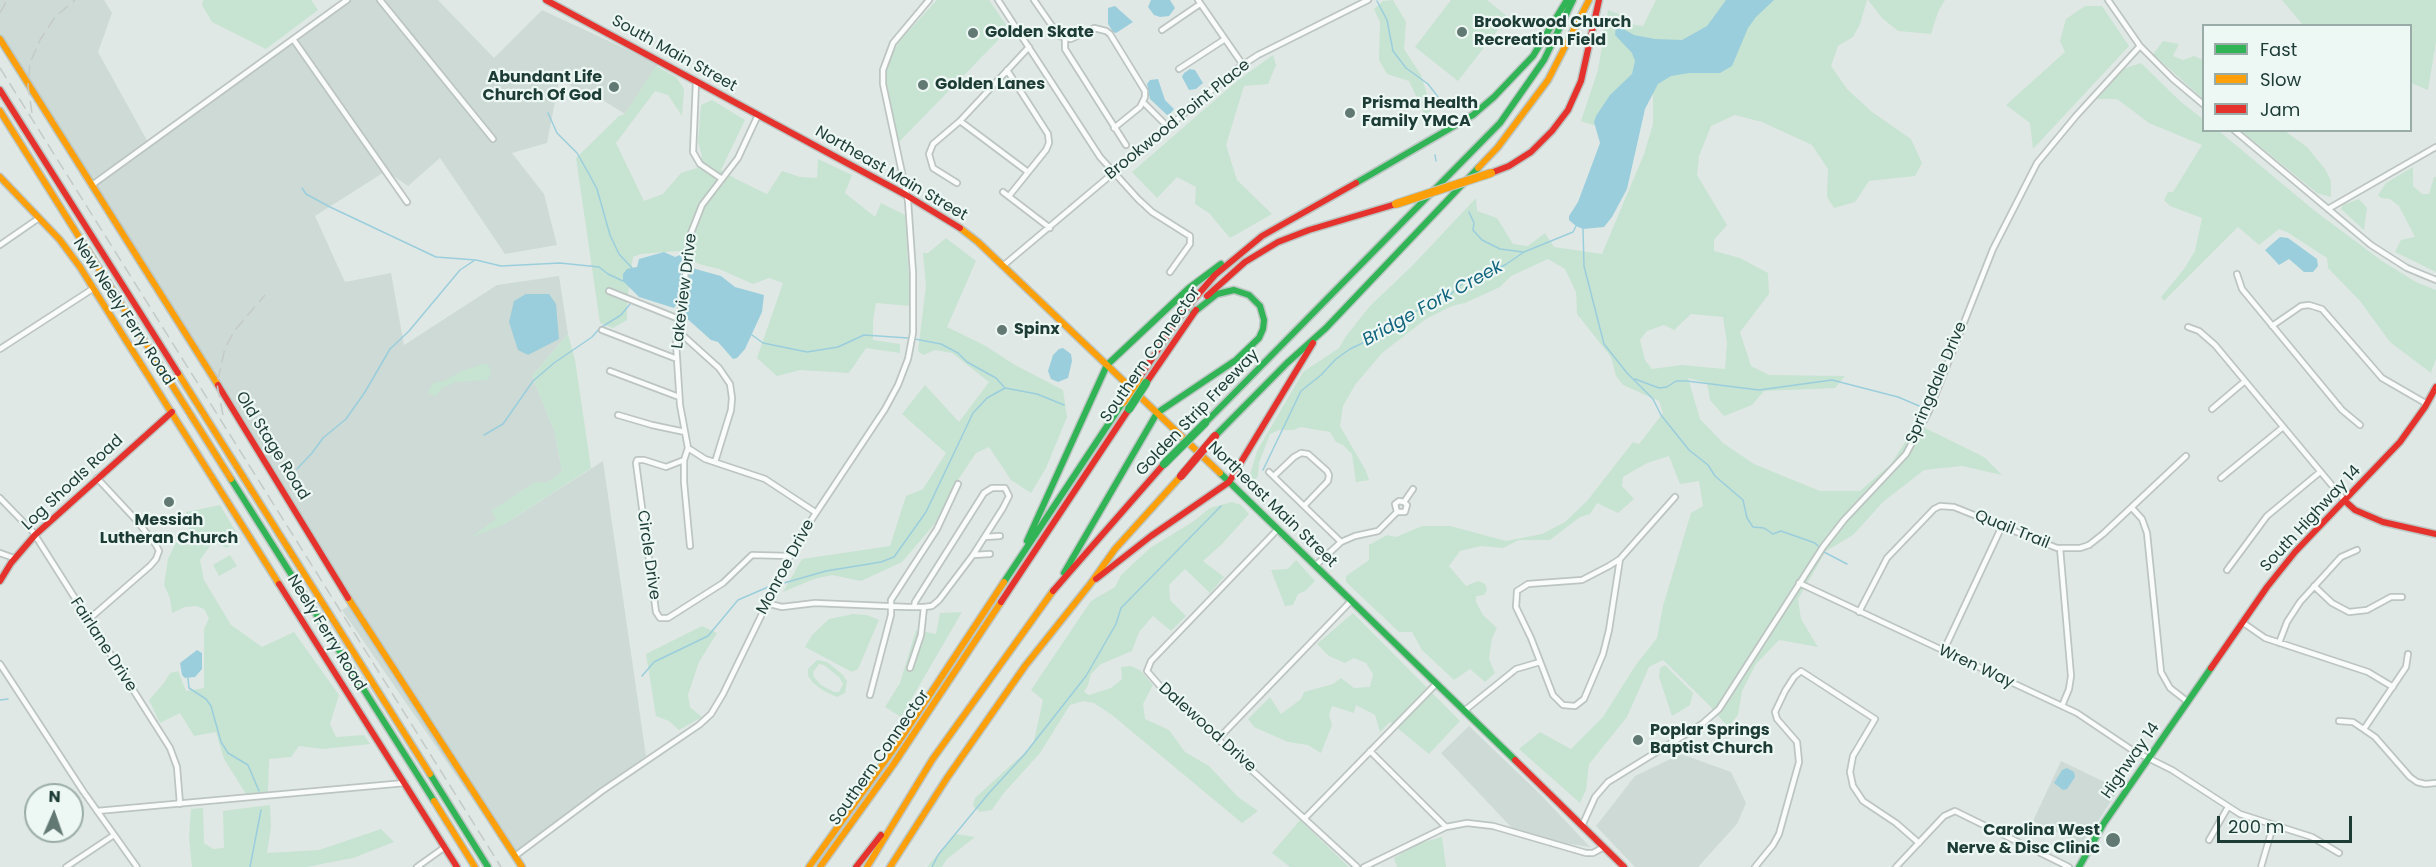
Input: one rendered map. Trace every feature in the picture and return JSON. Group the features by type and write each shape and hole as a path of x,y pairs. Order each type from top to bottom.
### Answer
{"main road":[{"name":"South Main Street","path":"546,0 758,115"},
{"name":"Southern Connector","path":"820,867 893,765 1129,409 1142,381 1201,289 1215,274 1262,236 1403,158 1473,115 1508,84 1533,56 1567,0"},
{"name":"Golden Strip Freeway","path":"867,867 955,725 1058,585 1164,464 1500,123 1544,60 1573,0"},
{"name":"Golden Strip Freeway","path":"890,867 903,844 1013,681 1115,549 1215,436 1316,337 1482,165 1517,124 1557,65 1589,0"},
{"name":"Southern Connector","path":"808,867 886,760 1123,402 1142,381 1193,313 1230,274 1278,242 1309,230 1491,173 1509,166 1532,152 1552,132 1568,110 1581,81 1599,0"},
{"name":"Old Stage Road","path":"0,39 297,510 358,615 522,867"},
{"path":"0,90 488,867"},
{"path":"0,111 475,867"},
{"name":"Northeast Main Street","path":"758,115 953,223 1004,265 1624,867"},
{"name":"New Neely Ferry Road","path":"0,177 70,253 172,412"},
{"path":"1017,563 1107,365 1189,288 1262,236"},
{"path":"1058,585 1157,413 1236,360 1250,349 1263,332 1264,320 1260,306 1249,295 1242,292 1231,290 1217,294 1193,313"},
{"path":"1091,583 1151,536 1229,482 1316,337"},
{"name":"South Highway 14","path":"2188,702 2287,561 2400,442 2436,387"},
{"name":"Log Shoals Road","path":"0,581 14,558 35,535 172,412"},
{"name":"Neely Ferry Road","path":"172,412 457,867"},
{"path":"2345,501 2355,510 2383,522 2436,534"},
{"name":"Highway 14","path":"2079,867 2104,823 2188,702"},
{"path":"856,867 903,808"},
{"path":"895,867 903,844"}],"street":[{"path":"92,185 346,0"},
{"path":"380,0 493,140"},
{"name":"Monroe Drive","path":"515,856 602,791 706,719 723,694 766,603 815,512 885,409 898,385 908,359 915,307 906,195 883,84 883,70 893,43 929,0"},
{"path":"998,0 1083,133 1113,173 1152,212 1190,236 1190,244 1170,272"},
{"path":"1034,0 1050,26 1065,39 1076,38 1094,28 1106,31 1145,91 1144,103 1114,128"},
{"name":"Brookwood Point Place","path":"1004,265 1243,65 1257,55 1368,0"},
{"path":"2108,0 2140,46 2202,103"},
{"path":"1162,30 1199,2 1243,65"},
{"path":"293,39 406,202"},
{"path":"1065,39 1065,49 1126,145"},
{"path":"1179,69 1225,39"},
{"name":"Springdale Drive","path":"1582,826 1595,797 1608,782 1702,724 1719,709 1799,583 1839,526 1892,470 1915,439 1994,249 2037,163 2140,46"},
{"path":"957,183 933,168 929,154 933,144 960,121 1029,47"},
{"path":"1007,70 1048,134 1049,143 1046,150 1009,196"},
{"path":"696,82 693,152 700,164 722,179"},
{"path":"1144,103 1168,127"},
{"name":"Lakeview Drive","path":"688,448 679,397 677,359 679,319 694,223 702,205 738,158 758,115"},
{"path":"960,121 1028,172"},
{"path":"2236,132 2386,256 2436,280"},
{"path":"2328,209 2436,147"},
{"path":"1003,192 1050,228"},
{"path":"0,245 39,218"},
{"path":"2237,274 2242,289 2272,326 2342,410 2360,425"},
{"path":"0,349 94,288"},
{"path":"609,291 679,319"},
{"path":"2272,326 2301,306 2309,305 2322,309 2382,378 2427,404"},
{"path":"2188,327 2199,331 2209,339 2345,501"},
{"path":"602,330 677,359"},
{"path":"678,331 719,368 730,384 731,410 715,462"},
{"path":"610,371 679,397"},
{"path":"2212,409 2245,381"},
{"path":"618,415 686,432"},
{"path":"2221,478 2282,428"},
{"path":"690,546 685,502 684,460 688,448 715,462 765,479 815,512"},
{"path":"1304,506 1328,481 1329,475 1308,454 1301,453 1272,474 1304,506 1341,542"},
{"name":"Quail Trail","path":"1859,612 1887,558 1934,509 1940,506 1954,507 2060,548 2077,549 2089,545 2132,508 2186,456"},
{"name":"Circle Drive","path":"684,460 666,467 644,460 637,460 636,463 658,616 661,619 668,618 723,583 750,556 790,556"},
{"path":"2227,570 2264,519 2320,472"},
{"path":"88,620 150,566 159,551 137,520 97,478"},
{"path":"870,695 891,615 890,606 901,583 942,520 958,484"},
{"path":"766,603 782,607 815,603 924,608 932,606 939,600 985,537 1008,498 1009,494 1005,488 992,488 984,493 914,607"},
{"path":"1404,502 1413,489"},
{"path":"1620,559 1607,642 1583,700 1571,707 1559,703 1516,607 1515,594 1519,588 1528,584 1582,580 1620,559 1675,497"},
{"name":"Fairlane Drive","path":"0,498 35,535 173,753 177,766 180,804"},
{"path":"1397,512 1395,504 1399,501 1404,502"},
{"path":"1314,566 1341,542 1378,531 1397,512 1405,512 1407,506 1404,502"},
{"path":"2132,508 2142,519 2147,533 2161,672 2170,688 2188,702"},
{"path":"1943,652 2002,526"},
{"name":"Dalewood Drive","path":"1278,529 1148,666 1149,675 1357,867"},
{"path":"985,537 1000,536"},
{"path":"2060,548 2071,676 2069,689 2062,706"},
{"path":"2279,643 2293,612 2314,586 2341,557 2356,550"},
{"path":"0,553 14,558"},
{"path":"973,555 990,554"},
{"name":"Wren Way","path":"1799,583 2087,719 2228,807 2272,826 2312,837 2339,853"},
{"path":"2314,586 2332,603 2349,612 2367,610 2391,597 2402,597"},
{"path":"1218,738 1351,601"},
{"path":"910,668 921,635 924,608"},
{"path":"2242,622 2265,638 2368,672 2393,687"},
{"path":"2364,729 2406,667 2408,654"},
{"path":"1464,711 1516,669 1540,662"},
{"path":"0,664 136,867"},
{"path":"1755,867 1779,834 1799,762 1797,742 1777,718 1775,712 1790,684 1801,671 1875,718 1853,756 1850,772 1853,786 1863,801 1896,823 1918,843"},
{"path":"1305,818 1436,684"},
{"path":"2339,721 2354,722 2382,742 2410,777 2425,784 2436,783"},
{"path":"1370,751 1446,827"},
{"path":"97,811 405,783"},
{"path":"2209,840 2228,807"},
{"path":"1896,867 1946,814 1959,812 2070,867"},
{"path":"1364,867 1446,827 1467,823 1485,824 1586,854 1604,847"},
{"path":"2261,867 2272,826"},
{"path":"66,867 114,835"},
{"path":"417,867 445,847"},
{"path":"1760,861 1766,866"}],"shaded area":[{"path":"0,0 104,0 112,13 98,52 149,144 347,0 438,0 494,58 542,10 658,64 625,114 596,96 559,81 547,143 512,153 544,194 557,245 505,254 440,158 408,186 386,171 315,216 345,282 391,273 404,345 497,285 559,276 568,334 532,376 555,433 562,472 548,482 535,482 492,511 503,525 603,461 646,756 511,855 342,610 355,602 0,45"},
{"path":"1469,726 1542,796 1590,847 1564,843 1512,828 1441,753"},
{"path":"1681,754 1731,772 1746,803 1737,824 1698,867 1635,867 1596,826 1635,776"},
{"path":"2061,761 2119,789 2083,844 2033,821"}],"green space":[{"path":"203,0 311,0 318,10 266,49 212,22 202,5"},
{"path":"937,0 989,0 1009,29 898,143 884,68 900,40"},
{"path":"1393,0 1406,22 1404,49 1421,75 1432,110 1425,115 1409,81 1387,74 1379,60 1380,22 1374,9 1383,1"},
{"name":"Brookwood Church Recreation Field","path":"1451,0 1487,0 1508,17 1458,81 1415,47"},
{"path":"1656,0 1867,0 1860,24 1853,37 1838,46 1831,66 1847,89 1872,112 1911,139 1922,163 1915,176 1869,181 1855,202 1834,208 1827,197 1828,169 1812,145 1762,122 1735,115 1711,126 1699,156 1697,175 1727,225 1714,240 1714,251 1740,258 1768,273 1769,294 1740,332 1751,366 1769,375 1845,376 1835,388 1764,391 1752,405 1724,416 1710,400 1707,383 1688,378 1700,419 1723,443 1754,464 1820,491 1860,491 1891,464 1917,424 1984,457 2002,475 1962,466 1924,470 1883,502 1853,535 1826,551 1798,599 1801,619 1818,647 1779,640 1756,664 1742,691 1738,715 1728,727 1663,660 1649,667 1627,717 1589,764 1586,790 1580,803 1519,749 1540,732 1571,749 1603,717 1635,666 1657,638 1663,606 1691,513 1703,506 1699,481 1680,484 1669,456 1647,463 1623,477 1622,486 1634,499 1618,513 1597,503 1590,514 1580,517 1550,540 1519,540 1503,548 1481,546 1460,551 1449,566 1466,586 1478,581 1485,584 1487,590 1484,595 1476,596 1476,602 1483,615 1497,628 1492,638 1489,659 1495,673 1485,682 1470,669 1454,680 1422,650 1412,632 1399,632 1346,582 1346,576 1369,560 1369,545 1387,535 1396,537 1422,526 1450,526 1506,541 1542,534 1565,522 1587,501 1633,442 1639,444 1663,413 1659,401 1623,385 1616,376 1611,357 1577,314 1576,292 1565,269 1548,259 1511,276 1500,287 1426,319 1382,353 1355,385 1343,406 1340,426 1369,480 1356,482 1352,454 1336,442 1330,432 1300,427 1294,430 1279,430 1270,434 1259,463 1258,476 1253,483 1250,475 1257,451 1303,372 1339,348 1370,306 1413,265 1476,198 1477,211 1497,218 1513,244 1528,246 1545,233 1554,247 1602,254 1644,154 1653,124 1653,89 1605,129 1581,121 1598,70 1608,10 1621,15 1635,25 1643,26","holes":["1691,314 1723,317 1727,343 1725,369 1682,365 1652,369 1645,360 1640,340 1647,331 1664,325 1674,330"]},
{"path":"1868,0 1945,0 1938,12 1931,34 1898,31 1882,18"},
{"path":"2282,0 2436,0 2436,41 2428,90 2412,83 2412,24 2302,24"},
{"path":"2085,6 2102,6 2129,46 2033,149 2030,123 2006,105 2065,52 2060,41 2066,19"},
{"path":"2163,41 2179,44 2173,56 2183,60 2194,56 2202,60 2202,98 2153,54"},
{"path":"1273,55 1276,65 1268,84 1244,86 1226,145 1237,180 1272,214 1230,238 1209,213 1195,204 1196,187 1177,177 1157,198 1132,172 1237,81"},
{"path":"2141,63 2181,102 2202,118 2202,132 2220,132 2315,211 2382,261 2416,282 2436,290 2436,358 2431,373 2390,342 2360,301 2328,268 2327,258 2279,229 2259,245 2238,227 2164,301 2161,297 2184,269 2195,251 2202,218 2170,206 2164,200 2168,192 2173,192 2202,145 2149,123 2117,99 2097,99 2123,69"},
{"path":"656,66 676,77 684,89 682,116 668,95 655,91 616,143 644,201 663,194 681,173 697,168 702,156 698,142 701,105 712,100 745,120 721,170 736,179 767,194 782,171 800,177 817,178 818,159 852,175 845,193 875,217 881,203 905,215 911,306 876,303 873,320 873,340 900,344 900,353 866,348 849,373 800,370 777,376 757,358 783,283 769,278 753,284 719,269 699,264 678,251 641,254 633,257 627,320 613,328 600,323 576,158 619,116 625,114"},
{"path":"2242,132 2286,132 2307,147 2325,169 2331,181 2331,197 2317,193"},
{"path":"2413,167 2413,186 2422,194 2429,194 2434,177 2436,177 2436,272 2395,252 2401,240 2415,237 2399,206 2390,199 2381,198 2378,195 2386,183"},
{"path":"2359,199 2367,208 2364,230 2341,209 2343,205"},
{"path":"946,238 976,261 947,327 984,345 1015,365 1063,390 1067,417 1046,468 1031,493 1011,480 989,447 976,453 954,486 938,520 902,562 861,581 832,575 814,579 783,592 802,559 890,546 906,496 923,489 946,453 902,414 925,385 959,422 989,382 952,353 935,350 923,355 918,351 926,286 923,253 928,253"},
{"path":"568,334 575,360 591,468 503,525 470,538 496,519 491,511 535,482 548,482 562,472 555,433 532,376"},
{"path":"488,364 491,371 488,380 456,382 442,388 435,397 428,392 433,383 444,381 462,371"},
{"path":"1232,502 1241,505 1249,514 1203,561 1224,577 1210,593 1185,569 1169,585 1170,600 1186,616 1171,631 1153,616 1139,632 1132,651 1101,664 1091,674 1084,692 1089,695 1111,688 1122,679 1121,667 1131,666 1140,670 1153,685 1143,704 1145,719 1169,730 1185,752 1209,766 1238,797 1258,811 1242,823 1112,715 1094,703 1083,701 1070,705 1040,753 1003,794 992,810 980,812 973,806 975,798 1033,745 1043,700 1031,690 1091,601 1115,587 1121,575 1150,548 1194,521 1210,508"},
{"path":"220,505 240,539 227,548 213,542 200,560 204,580 231,625 262,647 294,632 339,695 330,724 336,737 364,735 370,744 323,749 299,746 291,757 269,759 268,792 246,794 224,759 216,732 194,736 180,713 160,723 149,700 170,673 178,671 186,691 204,688 204,629 209,618 204,609 196,606 185,607 172,613 170,598 164,585 168,559 177,540 189,530 186,512"},
{"path":"230,555 237,566 219,576 213,565"},
{"path":"1296,560 1315,581 1305,591 1298,594 1293,605 1285,606 1271,570 1288,569"},
{"path":"962,612 901,717 885,707 900,683 916,630 936,634 940,613"},
{"path":"1353,613 1460,721 1429,754 1390,722 1380,732 1375,715 1356,705 1354,713 1332,706 1329,715 1332,725 1321,753 1308,745 1288,742 1254,727 1248,719 1270,697 1281,714 1301,699 1304,692 1333,684 1341,678 1354,688 1370,687 1373,674 1366,663 1354,658 1345,663 1329,656 1317,644"},
{"path":"853,614 867,615 879,620 858,669 852,672 805,647 812,635 829,619"},
{"path":"702,626 717,633 699,662 688,695 690,707 702,717 679,730 669,721 656,716 646,654"},
{"path":"817,660 827,662 847,681 845,693 837,697 824,691 813,683 808,676 808,669","holes":["819,664 824,665 839,677 843,684 839,692 834,692 821,685 814,677 813,672"]},
{"path":"1665,665 1693,693 1690,705 1672,716 1659,677 1660,668"},
{"path":"270,805 271,827 267,853 319,850 381,829 394,842 353,858 306,867 192,867 189,838 191,809 203,808 204,843 213,849 224,848 223,811"},
{"path":"1300,820 1349,867 1290,867 1272,853"},
{"path":"955,834 975,837 947,859 942,867 927,867"},
{"path":"1442,837 1446,867 1397,867 1394,858 1417,844"}],"water":[{"path":"1151,0 1170,0 1175,8 1169,16 1154,15 1148,7"},
{"path":"1726,0 1774,0 1748,28 1732,66 1720,73 1689,73 1671,76 1658,84 1645,109 1627,189 1612,217 1604,227 1583,229 1576,226 1569,220 1569,216 1578,202 1600,143 1594,122 1596,116 1610,95 1632,74 1635,61 1632,53 1615,35 1616,25 1634,35 1655,39 1682,40 1707,26"},
{"path":"1115,6 1133,22 1116,33 1108,24 1108,8"},
{"path":"1190,69 1195,70 1203,83 1196,89 1189,90 1182,77"},
{"path":"1158,79 1165,100 1174,109 1167,115 1150,99 1147,84 1150,80"},
{"path":"2280,237 2288,238 2317,259 2318,266 2313,272 2304,272 2289,259 2279,265 2265,250"},
{"path":"664,252 675,257 680,255 683,260 677,304 674,308 639,297 623,281 623,274 627,269 637,267 639,259"},
{"path":"692,268 721,276 735,287 764,295 762,312 745,349 737,358 733,359 718,342 711,340 683,315 688,275"},
{"path":"526,294 549,294 556,304 559,339 528,355 518,350 509,322 514,301"},
{"path":"1063,348 1071,354 1072,361 1068,378 1058,382 1051,379 1048,371 1053,355"},
{"path":"197,650 202,653 202,669 195,677 185,678 182,675 180,663"},
{"path":"2067,768 2074,772 2075,777 2067,789 2063,790 2054,783 2062,770"}],"waterway":[{"path":"1377,1 1387,20 1393,51 1406,68 1428,84 1442,102"},
{"path":"1603,16 1615,28"},
{"path":"548,113 557,133 577,153 589,174 597,189 610,235 619,254 633,269"},
{"path":"1435,155 1436,161"},
{"path":"302,188 306,194 330,207 436,257 476,260 501,266 560,263 599,267 623,281"},
{"path":"1469,212 1474,223 1473,230 1482,240 1500,249 1523,252"},
{"name":"Bridge Fork Creek","path":"1263,470 1301,391 1336,359 1350,349 1390,330 1429,302 1451,294 1463,283 1505,265 1524,252 1573,232 1576,226"},
{"path":"1583,229 1584,266 1604,344 1627,373 1653,399 1661,415 1689,450 1708,465 1715,476 1743,500 1747,518 1753,527 1764,528 1773,534 1781,531 1815,543 1819,547"},
{"name":"Bridge Fork Creek","path":"297,469 323,438 346,419 390,349 409,331 460,270 475,260"},
{"path":"484,435 503,424 533,381 554,363 592,337 600,328 621,315 630,304"},
{"name":"Bridge Fork Creek","path":"752,335 763,343 807,352 838,347 864,335 908,338"},
{"name":"Bridge Fork Creek","path":"915,339 941,344 958,353 967,362 996,378 1005,388 1037,394 1064,405"},
{"path":"1635,379 1659,388 1667,387 1676,381 1687,381 1759,390 1832,380 1898,397 1924,408"},
{"path":"784,583 826,571 881,562 894,557 926,512 973,413 987,398 1005,388"},
{"path":"932,867 938,855 1024,755 1086,676 1116,624 1121,608 1221,506"},
{"path":"1824,552 1847,564"},
{"path":"642,676 654,662 708,636 738,600 768,587"},
{"path":"188,678 189,688 206,699 211,706 221,742 228,753 248,765 259,791"},
{"path":"0,700 8,699"},
{"path":"250,867 261,810"}],"railway":[{"path":"0,13 7,0"},
{"path":"32,113 28,86 30,63 40,40 55,17 75,0"},
{"path":"0,68 501,867"},
{"path":"223,415 217,384 225,348 235,330 265,295"}],"traffic: fast":[{"path":"1356,183 1473,115 1494,97 1533,56 1567,0"},
{"path":"1205,423 1500,123 1544,60 1573,0"},
{"path":"1215,436 1287,363 1326,328 1478,168"},
{"path":"1027,541 1107,365 1189,288 1221,264"},
{"path":"1064,573 1157,413 1236,360 1259,338 1263,329 1264,320 1260,306 1249,295 1234,290 1217,294 1193,313"},
{"path":"1129,409 1146,383"},
{"path":"1004,582 1123,402"},
{"path":"1164,464 1205,423"},
{"path":"1220,473 1515,760"},
{"path":"231,479 434,801"},
{"path":"2079,867 2104,823 2211,668"},
{"path":"430,774 488,867"}],"traffic: slow":[{"path":"1478,168 1498,147 1548,80 1589,0"},
{"path":"0,39 218,385"},
{"path":"0,111 231,479"},
{"path":"1396,204 1491,173"},
{"path":"0,177 60,240 80,267 279,584"},
{"path":"960,228 978,242 1220,473"},
{"path":"178,373 430,774"},
{"path":"1123,402 1139,378"},
{"path":"890,867 947,778 1025,666 1115,549 1181,476"},
{"path":"809,867 898,743 1004,582"},
{"path":"867,867 932,760 1053,591"},
{"path":"348,598 522,867"},
{"path":"820,867 893,765 1001,602"},
{"path":"434,801 475,867"}],"traffic: jam":[{"path":"546,0 906,195 960,228"},
{"path":"1491,173 1509,166 1531,152 1552,131 1568,110 1581,81 1599,0"},
{"path":"0,90 178,373"},
{"path":"1139,378 1183,312 1215,275 1262,236 1356,183"},
{"path":"1207,296 1245,262 1278,242 1309,230 1396,204"},
{"path":"1146,383 1196,310"},
{"path":"1096,579 1151,536 1229,482 1313,343"},
{"path":"218,385 348,598"},
{"path":"2211,668 2267,587 2295,552 2400,442 2436,387"},
{"path":"1001,602 1129,409"},
{"path":"0,581 11,563 35,535 172,412"},
{"path":"1181,476 1215,436"},
{"path":"1053,591 1164,464"},
{"path":"2345,501 2355,510 2383,522 2436,534"},
{"path":"279,584 457,867"},
{"path":"1515,760 1624,867"},
{"path":"856,867 881,835"}],"place":[{"name":"Brookwood Church Recreation Field","path":"1462,32"},
{"name":"Golden Skate","path":"973,33"},
{"name":"Golden Lanes","path":"923,85"},
{"name":"Abundant Life Church Of God","path":"614,87"},
{"name":"Prisma Health Family YMCA","path":"1350,113"},
{"name":"Spinx","path":"1002,330"},
{"name":"Messiah Lutheran Church","path":"169,502"},
{"name":"Poplar Springs Baptist Church","path":"1638,740"},
{"name":"Carolina West Nerve & Disc Clinic","path":"2113,840"}]}
